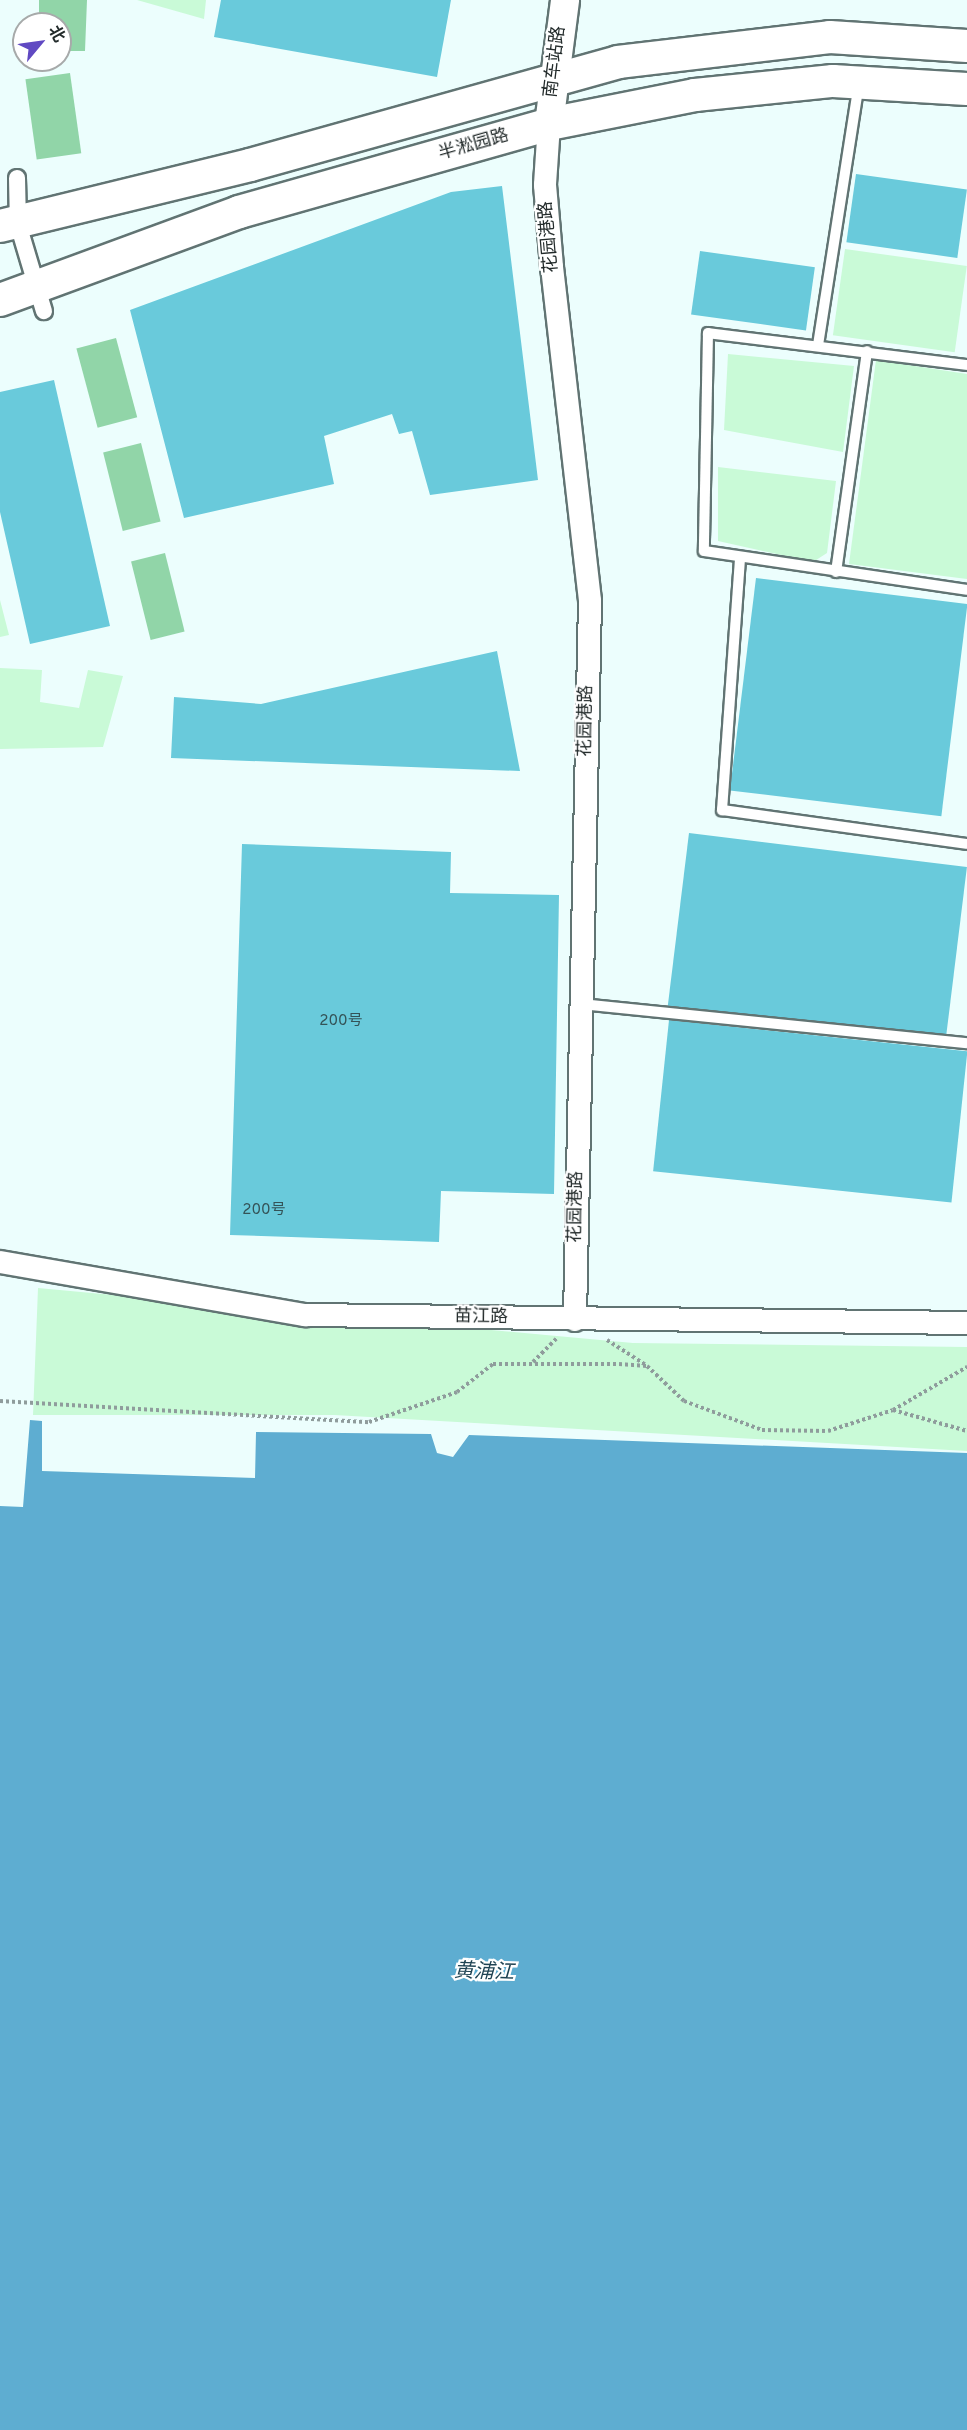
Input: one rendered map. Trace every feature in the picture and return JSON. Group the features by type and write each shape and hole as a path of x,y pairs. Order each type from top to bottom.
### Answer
{"main road":[{"path":"9,225 618,62 830,37 967,46"},
{"name":"半淞园路","path":"0,300 40,299 239,212 549,124 695,95 859,82 967,89"}],"street":[{"name":"南车站路","path":"549,124 565,0"},
{"name":"花园港路","path":"549,124 546,185 552,267 590,601 575,1320"},
{"path":"17,178 9,225 40,299"},
{"name":"苗江路","path":"0,1262 305,1315 967,1323"}],"lane":[{"path":"819,345 859,82"},
{"path":"967,365 708,333 704,551 740,559 967,590"},
{"path":"836,572 867,351"},
{"path":"740,559 722,810 967,844"},
{"path":"581,1005 967,1043"}],"path":[{"path":"533,1362 575,1320 647,1366 684,1401 762,1430 828,1431 893,1410 967,1367"},
{"path":"0,1401 369,1422 457,1392 493,1364 533,1362 647,1366"},
{"path":"893,1410 967,1431"}],"green space":[{"path":"39,0 87,0 85,51 72,51 72,12 39,12"},
{"path":"137,0 206,0 204,19"},
{"path":"70,73 81,153 37,159 25,79"},
{"path":"845,249 967,266 955,352 833,335"},
{"path":"116,338 137,417 98,428 76,349"},
{"path":"728,354 854,366 843,452 724,430"},
{"path":"876,360 967,374 967,579 849,564"},
{"path":"141,443 161,522 123,531 103,452"},
{"path":"718,467 836,481 827,553 813,562 718,541"},
{"path":"165,553 185,632 151,640 131,561"},
{"path":"0,600 9,635 0,637"},
{"path":"0,668 42,670 40,702 79,708 88,670 123,676 103,747 0,749"},
{"path":"38,1288 633,1343 967,1347 967,1451 334,1415 33,1415"}],"water":[{"name":"黄浦江","path":"30,1420 42,1421 42,1471 255,1478 256,1432 431,1434 437,1453 453,1457 469,1435 967,1453 967,2430 0,2430 0,1506 23,1507"}],"building":[{"path":"221,0 451,0 437,77 214,37"},
{"path":"856,174 967,190 957,258 846,242"},
{"path":"502,186 538,480 430,495 412,431 399,434 392,414 324,436 334,484 184,518 130,310 451,192"},
{"path":"700,251 815,267 806,331 691,314"},
{"path":"54,380 110,626 30,644 0,512 0,392"},
{"path":"756,578 967,604 941,816 730,790"},
{"path":"497,651 520,771 171,758 174,697 261,704"},
{"path":"689,833 967,867 946,1040 668,1006"},
{"path":"242,844 451,852 450,893 559,895 554,1194 441,1191 439,1242 230,1235"},
{"path":"669,1020 967,1051 951,1203 653,1171"}]}
